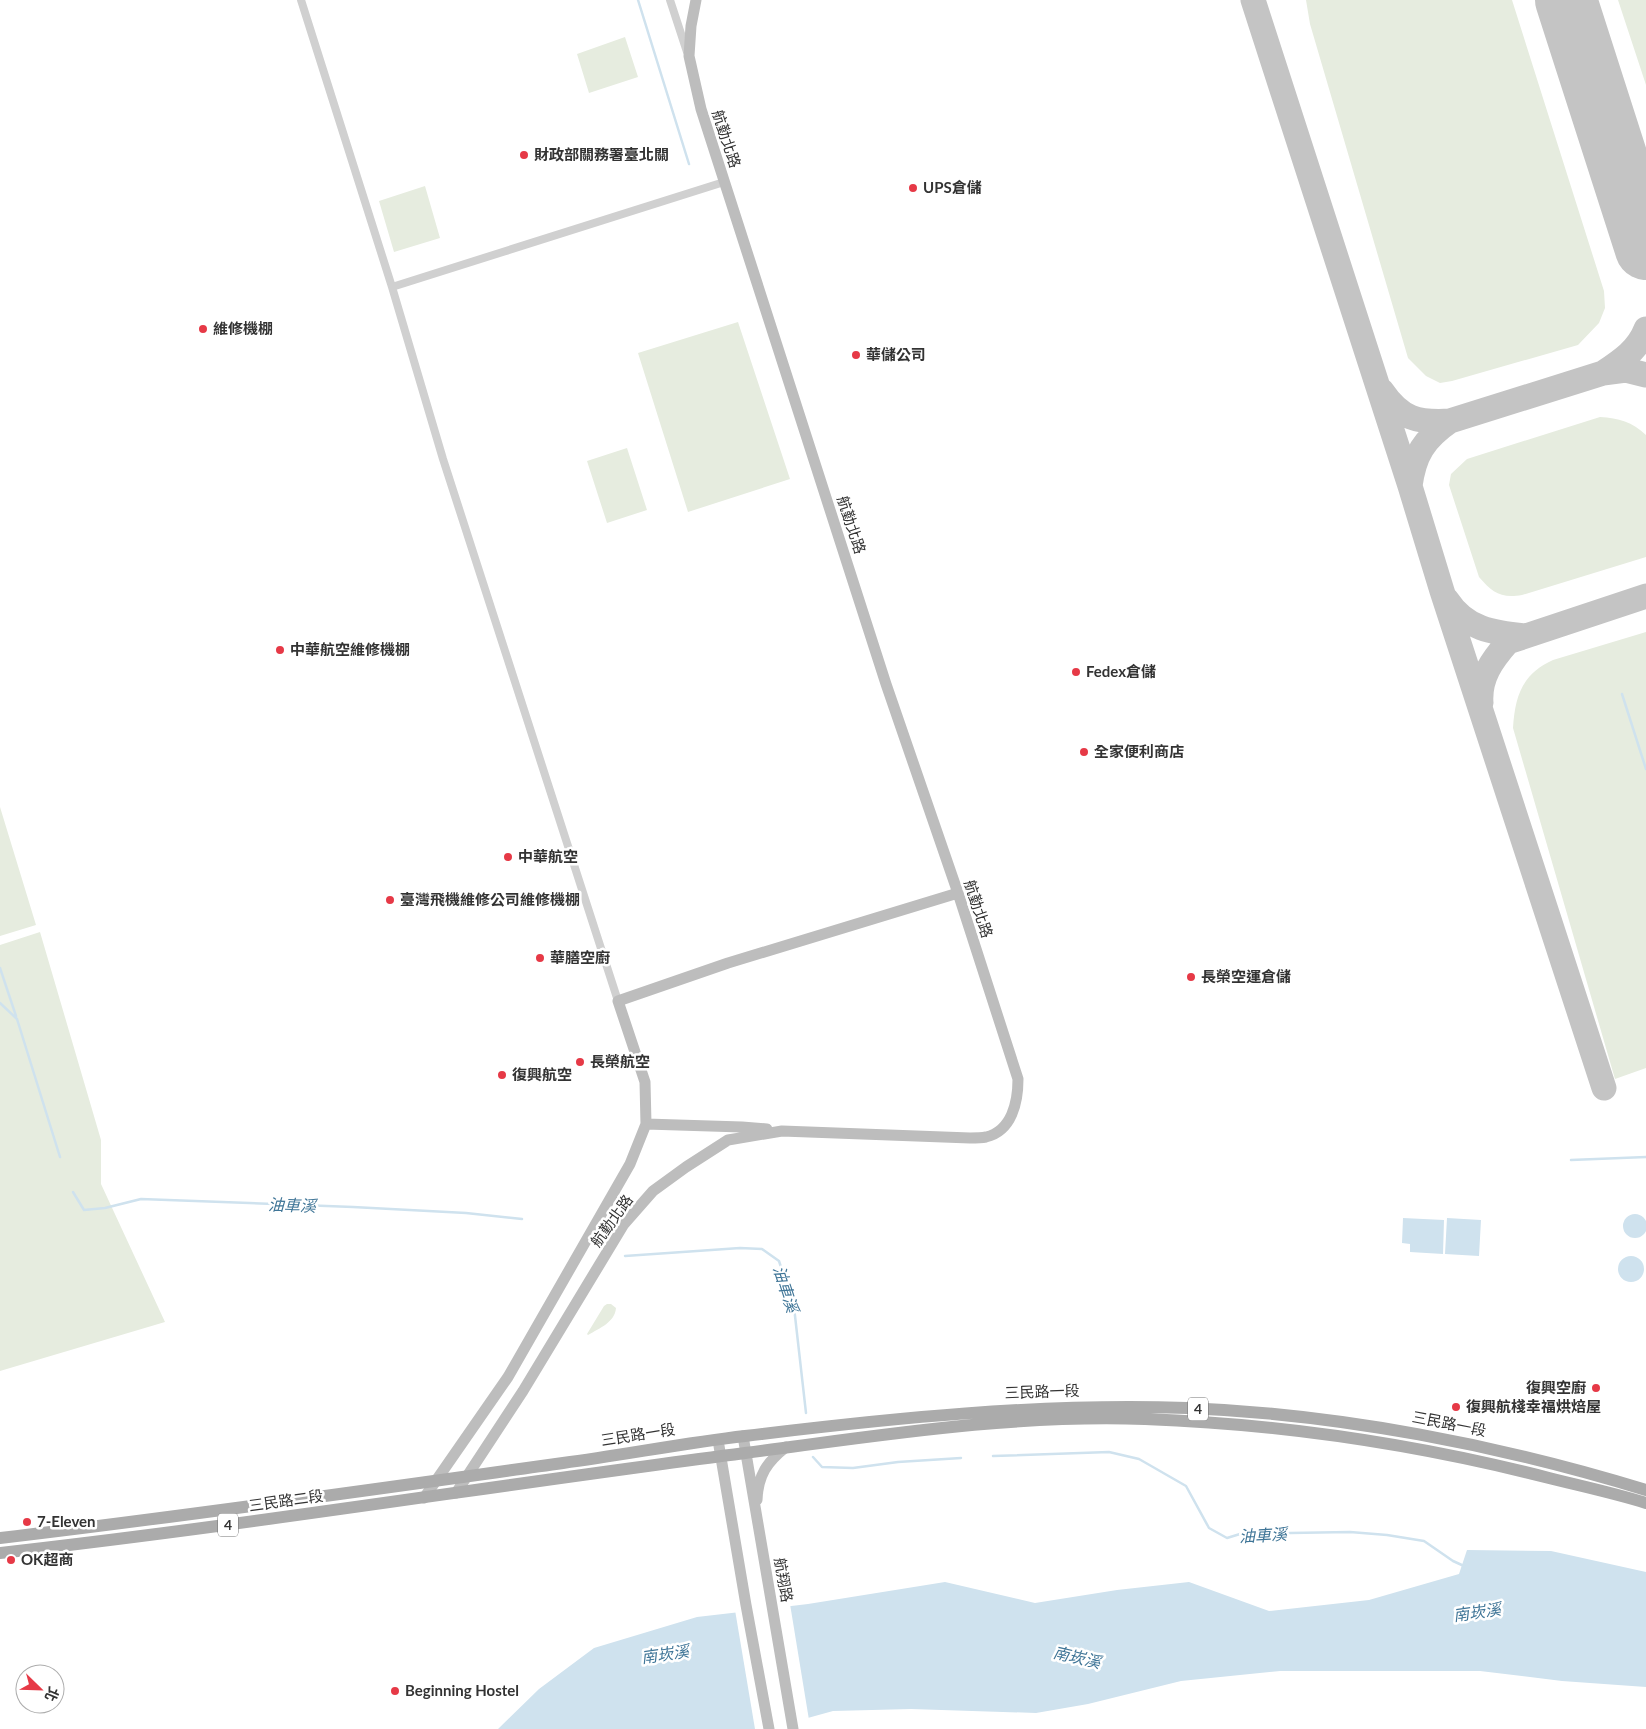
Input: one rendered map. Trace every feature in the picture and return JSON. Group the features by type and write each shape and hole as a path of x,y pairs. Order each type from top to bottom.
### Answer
{"main road":[{"name":"三民路一段","path":"435,1480 743,1436 973,1411 1087,1407 1186,1408 1232,1411 1395,1430 1501,1450 1646,1490"},
{"name":"三民路一段","path":"456,1493 786,1447 976,1425 1058,1420 1142,1419 1320,1432 1497,1464 1646,1503"},
{"name":"三民路二段","path":"0,1538 435,1480"},
{"name":"三民路二段","path":"0,1553 250,1523 456,1493"}],"street":[{"path":"301,0 392,287 442,459 645,1082 646,1124 630,1164 508,1377 424,1498"},
{"path":"670,0 689,56"},
{"name":"航勤北路","path":"456,1493 518,1399 624,1224 653,1191 728,1140 782,1130 970,1138 987,1137 1000,1132 1009,1120 1018,1094 1018,1079 958,893 886,684 701,109 689,56 691,26 696,0"},
{"path":"392,287 724,182"},
{"path":"618,1001 728,963 958,893"},
{"path":"646,1124 782,1130"},
{"name":"航翔路","path":"743,1436 793,1729"},
{"path":"718,1440 769,1729"},
{"path":"756,1511 757,1491 762,1474 772,1458 786,1447"}],"shaded area":[{"path":"1306,0 1512,0 1604,291 1605,308 1599,323 1578,345 1440,383 1426,376 1408,358 1310,24"},
{"path":"1618,0 1646,0 1646,85"},
{"path":"625,37 638,77 589,93 577,54"},
{"path":"425,186 440,238 394,252 379,201"},
{"path":"738,322 790,479 688,512 638,353"},
{"path":"1600,417 1613,418 1625,422 1636,427 1646,435 1646,557 1522,595 1503,595 1488,587 1479,577 1449,485 1451,474 1467,459"},
{"path":"627,448 647,510 607,523 587,461"},
{"path":"1646,632 1646,1068 1615,1079 1513,728 1518,696 1522,687 1527,679 1542,666 1553,660"},
{"path":"0,807 36,925 0,936"},
{"path":"40,932 101,1140 101,1184 165,1322 0,1371 0,945"},
{"path":"611,1304 616,1308 613,1317 606,1324 588,1335 604,1306"}],"water":[{"path":"1630,1214 1640,1214 1647,1221 1647,1231 1640,1238 1630,1238 1623,1231 1623,1221"},
{"path":"1403,1218 1444,1220 1443,1254 1410,1252 1410,1244 1402,1243"},
{"path":"1447,1218 1481,1220 1479,1256 1445,1254"},
{"path":"1631,1256 1640,1260 1644,1269 1640,1278 1631,1282 1622,1278 1618,1269 1622,1260"},
{"name":"南崁溪","path":"1467,1550 1551,1551 1646,1572 1646,1687 1562,1681 1480,1671 1280,1671 1181,1681 1088,1704 1036,1713 911,1709 833,1711 768,1729 498,1729 539,1689 594,1648 697,1617 808,1604 945,1582 1035,1603 1117,1590 1189,1582 1269,1611 1369,1600 1459,1574"}],"pier":[{"path":"790,1604 809,1720 777,1729 755,1729 735,1610"}],"waterway":[{"path":"638,0 689,164"},
{"path":"1622,694 1646,769"},
{"path":"0,968 16,1016"},
{"name":"油車溪","path":"0,1003 17,1019 60,1157"},
{"path":"1571,1160 1646,1157"},
{"name":"油車溪","path":"73,1192 84,1210 105,1208 141,1199 353,1207 466,1213 522,1219"},
{"name":"油車溪","path":"625,1256 740,1248 762,1249 779,1261 794,1307 806,1413"},
{"name":"油車溪","path":"993,1456 1109,1452 1139,1459 1186,1486 1209,1528 1227,1538 1240,1534 1290,1533 1350,1532 1387,1535 1424,1541 1453,1561 1464,1566"},
{"name":"油車溪","path":"813,1457 822,1467 853,1468 898,1462 961,1458"}],"taxiway":[{"path":"1253,0 1410,486 1442,591 1604,1088"},
{"path":"1603,373 1634,349 1646,329"},
{"path":"1382,391 1396,408 1411,417 1419,420 1450,421 1603,373 1626,370 1646,375"},
{"path":"1410,486 1414,465 1422,449 1433,434 1450,421"},
{"path":"1481,703 1484,677 1508,642 1646,596"},
{"path":"1447,600 1454,610 1481,628 1525,636"}],"runway":[{"path":"1566,0 1646,249"}],"place":[{"name":"財政部關務署臺北關","path":"524,155"},
{"name":"UPS倉儲","path":"913,188"},
{"name":"維修機棚","path":"203,329"},
{"name":"華儲公司","path":"856,355"},
{"name":"中華航空維修機棚","path":"280,650"},
{"name":"Fedex倉儲","path":"1076,672"},
{"name":"全家便利商店","path":"1084,752"},
{"name":"中華航空","path":"508,857"},
{"name":"臺灣飛機維修公司維修機棚","path":"390,900"},
{"name":"華膳空廚","path":"540,958"},
{"name":"長榮空運倉儲","path":"1191,977"},
{"name":"長榮航空","path":"580,1062"},
{"name":"復興航空","path":"502,1075"},
{"name":"復興空廚","path":"1596,1388"},
{"name":"復興航棧幸福烘焙屋","path":"1456,1407"},
{"name":"7-Eleven","path":"27,1522"},
{"name":"OK超商","path":"11,1560"},
{"name":"Beginning Hostel","path":"395,1691"}]}
